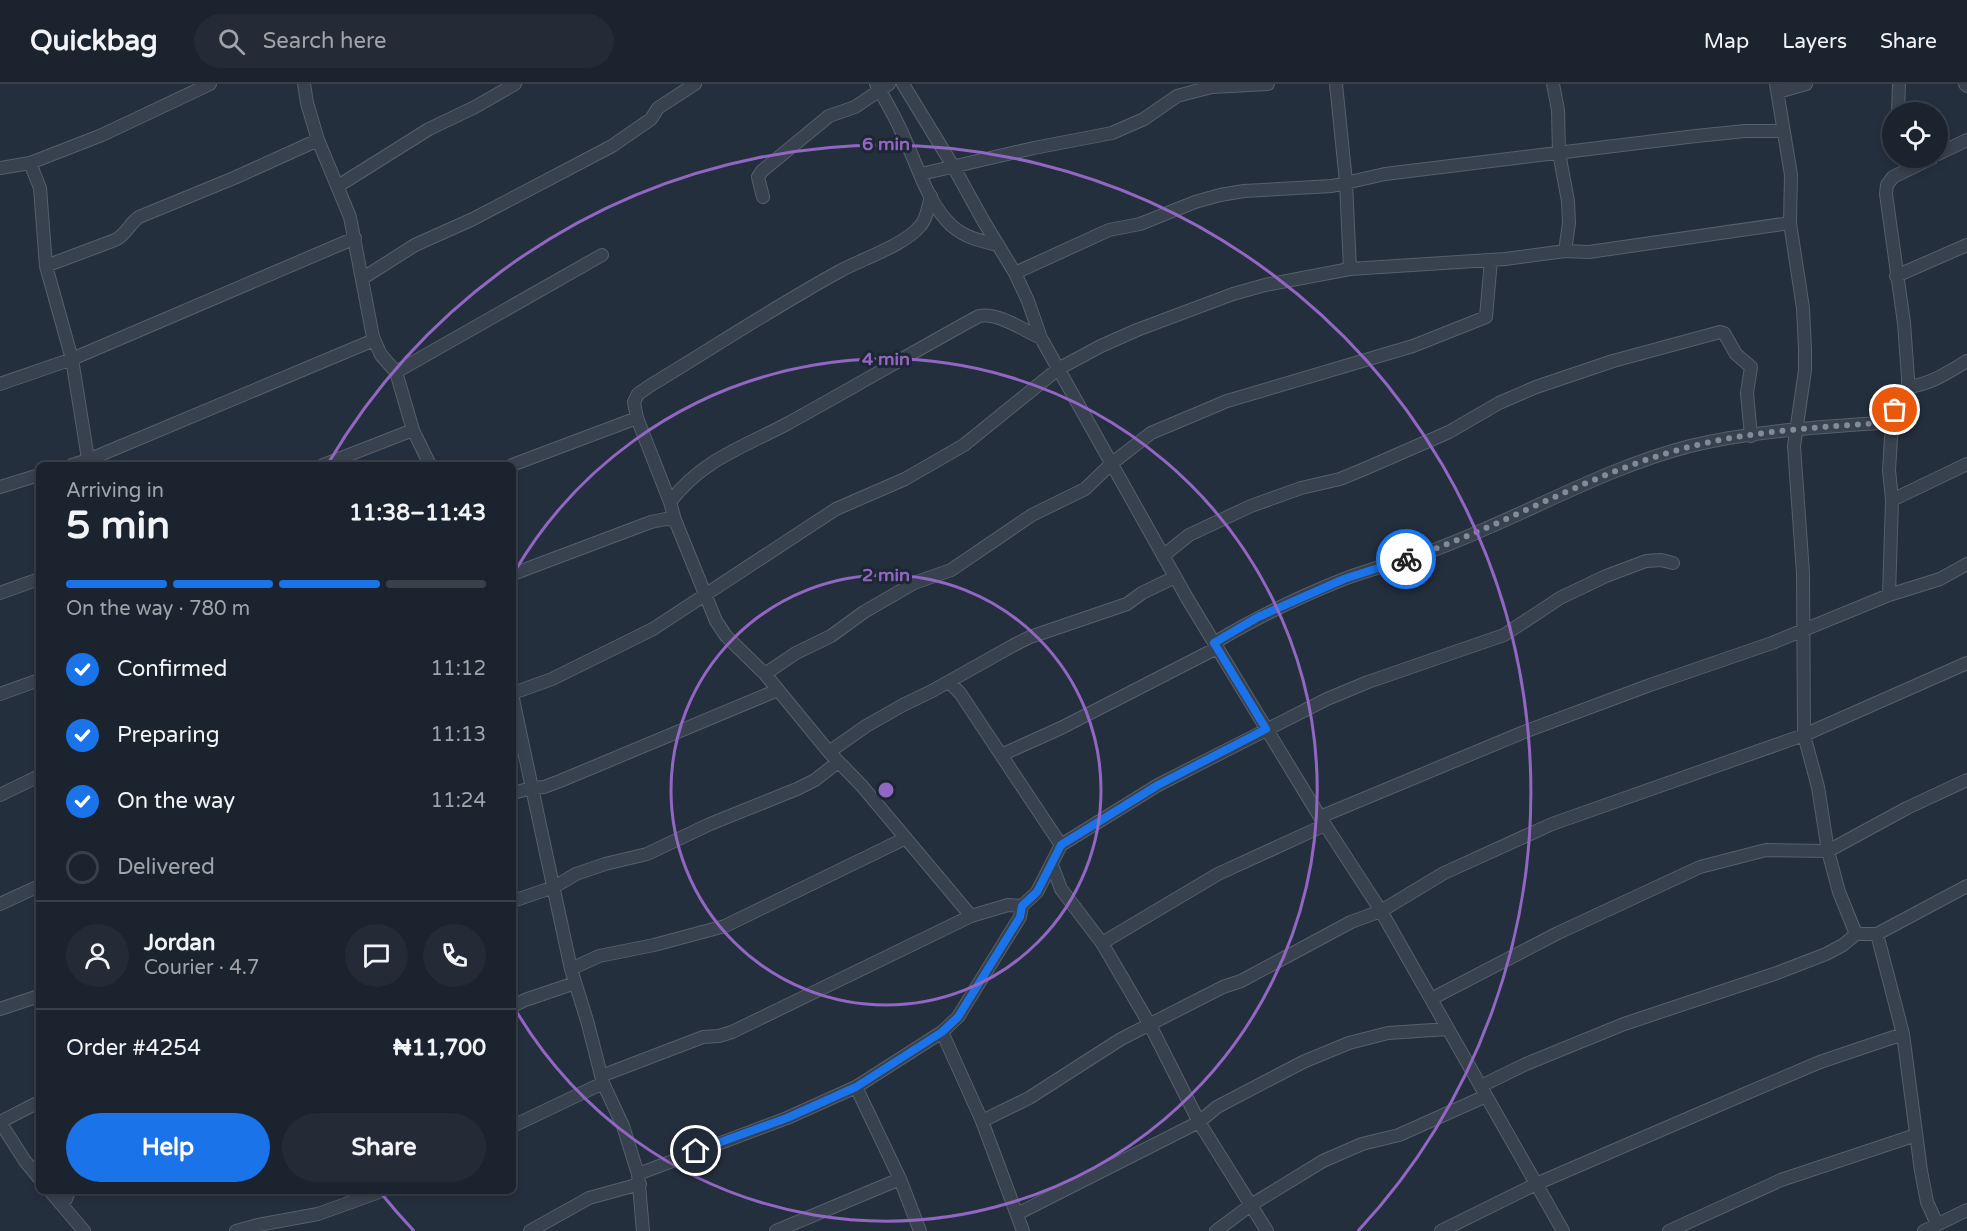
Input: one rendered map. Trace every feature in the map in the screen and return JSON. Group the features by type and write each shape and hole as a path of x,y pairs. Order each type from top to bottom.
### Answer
{"street":[{"path":"0,168 30,163 102,135 210,84"},
{"path":"338,186 429,129 476,107 514,84"},
{"path":"363,278 415,245 473,219 612,146 651,119 658,108 696,84"},
{"path":"903,84 1015,273 1041,338 1175,577 1266,729 1380,911 1563,1231"},
{"path":"921,174 1112,133 1144,119 1176,96 1212,87 1268,84"},
{"path":"1336,84 1346,182 1350,269"},
{"path":"1553,84 1558,110 1559,153 1568,201 1569,223 1565,251"},
{"path":"1806,84 1777,88 1791,175 1790,223 1803,308 1805,349 1805,370 1794,446 1805,629 1804,735 1818,787 1828,851 1839,892 1856,934"},
{"path":"1898,102 1899,84"},
{"path":"306,85 307,103 318,140 350,217 374,340 381,355 396,372 413,430 429,462"},
{"path":"763,197 758,177 762,171 829,116 855,107 882,86 931,196 942,215 959,231 972,239 998,245"},
{"path":"1015,273 1109,230 1140,224 1195,202 1244,191 1332,186 1385,174 1525,155 1745,131 1784,131"},
{"path":"46,266 115,240 123,236 132,222 139,217 318,140"},
{"path":"1948,149 1967,140"},
{"path":"30,163 42,202 46,266 72,359 89,462"},
{"path":"1889,595 1892,500 1889,470 1892,422 1899,399 1908,387 1904,323 1886,194 1887,185 1893,177 1911,168"},
{"path":"931,196 924,222 919,228 887,249 831,277 651,385 638,394 634,402 637,418 675,520 716,621 726,636 765,674 829,752 862,786 971,916"},
{"path":"516,692 552,679 653,629 836,509 905,478 964,445 1058,369 1101,346 1233,294 1265,285 1350,269 1491,260 1565,251 1589,252 1790,223"},
{"path":"0,384 72,359 355,238"},
{"path":"1896,276 1967,245"},
{"path":"396,372 602,255"},
{"path":"765,674 796,653 831,636 874,606 914,583 951,570 1032,515 1085,489 1111,464 1151,434 1227,401 1413,346 1486,317 1491,260"},
{"path":"670,502 704,467 979,316 986,314 995,317 1041,338"},
{"path":"1163,556 1189,535 1251,506 1362,470 1449,432 1499,403 1536,387 1613,361 1720,332 1724,333 1736,354 1751,367 1747,393 1751,436"},
{"path":"91,462 374,340"},
{"path":"1908,387 1924,385 1936,380 1967,362"},
{"path":"516,463 637,418"},
{"path":"1001,755 1060,728 1216,646 1258,617 1344,579 1434,550 1590,482 1690,447 1797,429 1892,422"},
{"path":"331,462 413,430"},
{"path":"1892,500 1967,464"},
{"path":"0,487 36,476"},
{"path":"516,573 651,522 675,520"},
{"path":"530,1231 589,1198 787,1118 856,1087 942,1032 958,1017 1020,917 1022,906 1037,892 1061,845 1158,785 1327,699 1503,634 1560,598 1629,567 1646,561 1661,560 1673,563"},
{"path":"1102,943 1218,874 1323,821 1524,732 1772,643 1889,595 1940,579 1967,564"},
{"path":"829,752 894,710 1030,637 1127,604 1142,593 1175,577"},
{"path":"0,593 36,580"},
{"path":"982,1121 1029,1098 1121,1039 1223,987 1241,981 1341,927 1380,911 1444,873 1552,824 1804,735 1967,663"},
{"path":"0,693 36,681"},
{"path":"949,682 960,693 1061,845"},
{"path":"516,792 544,787 560,781 778,690"},
{"path":"516,713 571,969 602,1080 623,1126 639,1179 643,1231"},
{"path":"516,900 554,887 576,874 646,854 710,824 797,789 815,780 838,762"},
{"path":"0,795 36,777"},
{"path":"1431,999 1558,933 1700,867 1766,850 1828,851 1907,808 1967,780"},
{"path":"571,969 599,956 654,945 725,926 906,838"},
{"path":"1052,865 1061,889 1102,943 1150,1025 1198,1122 1267,1231"},
{"path":"1216,1231 1251,1205 1323,1161 1362,1144 1399,1135 1483,1091 1526,1064 1624,1024 1777,973 1826,954 1856,934 1877,934 1967,886"},
{"path":"0,904 36,887"},
{"path":"1037,892 1061,889"},
{"path":"516,1124 602,1080 703,1037 732,1032 971,916 1008,905 1022,906"},
{"path":"1877,934 1903,1034 1927,1202 1937,1224"},
{"path":"516,1005 575,983"},
{"path":"0,1009 36,997"},
{"path":"1017,1214 1198,1122 1217,1107 1303,1062 1349,1043 1388,1033 1448,1029"},
{"path":"942,1032 982,1121 1023,1231"},
{"path":"1441,1231 1536,1184 1820,1062 1903,1034"},
{"path":"856,1087 900,1179 920,1231"},
{"path":"36,1104 0,1122 36,1174"},
{"path":"1669,1231 1781,1180 1916,1135"},
{"path":"776,1231 900,1179"},
{"path":"52,1194 84,1231"},
{"path":"60,1203 66,1199 68,1194"},
{"path":"236,1231 318,1214 374,1194"},
{"path":"1924,1231 1967,1209"}],"way so far":[{"path":"1406,559 1434,550 1590,482 1662,455 1728,439 1797,429 1892,422 1895,410"}],"route":[{"path":"696,1151 787,1118 856,1087 942,1032 958,1017 1020,917 1022,906 1037,892 1061,845 1158,785 1266,729 1214,643 1258,617 1344,579 1406,559"}]}
